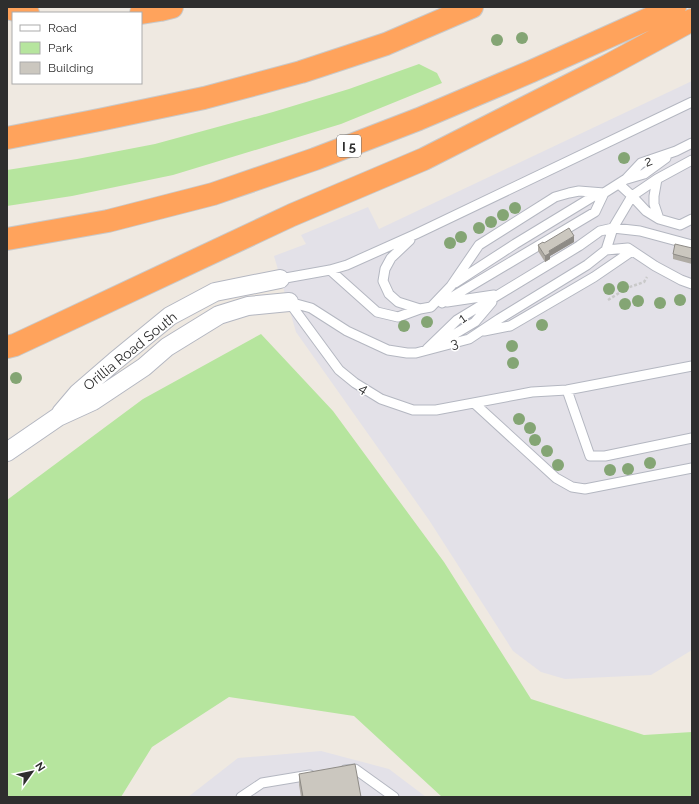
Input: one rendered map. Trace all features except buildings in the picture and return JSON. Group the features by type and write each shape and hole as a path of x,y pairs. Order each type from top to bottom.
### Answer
{"highway":[{"path":"142,13 172,7"},
{"path":"7,138 204,98 301,72 386,44 472,7"},
{"name":"I 5","path":"7,239 108,221 213,194 315,159 419,119 532,71 675,7"},
{"path":"7,8 24,12"},
{"path":"7,347 33,337 292,215 424,159 609,65 692,20"}],"street":[{"name":"Orillia Road South","path":"58,417 78,393 170,316 215,292 280,279"},
{"name":"Orillia Road South","path":"7,452 58,417 93,401 144,368 167,347 219,315 248,306 289,302"}],"lane":[{"path":"280,279 330,270 346,265 416,234 692,102"},
{"name":"2","path":"451,286 515,244 622,181 641,163 676,151 692,143"},
{"path":"606,250 613,228 632,196 657,179 692,160"},
{"path":"657,179 654,204 659,219"},
{"path":"622,181 632,196 646,211 659,219 680,225 692,219"},
{"path":"431,307 451,286 479,245 555,197 569,192 579,191 602,193 596,212 442,303"},
{"path":"613,228 640,231 692,245"},
{"name":"1","path":"426,350 457,320 600,232 613,228"},
{"path":"416,234 391,258 385,269 383,281 389,294 398,302 420,309"},
{"path":"481,332 513,310 587,265 606,250 628,248 668,273 692,284"},
{"path":"481,332 510,326 594,277 632,251"},
{"path":"330,270 377,312 398,317 442,303 501,293"},
{"path":"426,350 475,322 501,293"},
{"name":"3","path":"289,302 311,308 347,331 388,350 416,353 468,339 481,332"},
{"name":"4","path":"289,302 339,370 355,383 381,398 413,410 436,410 532,392 567,390 692,366"},
{"path":"567,390 590,456 605,456 692,438"},
{"path":"474,403 556,478 572,487 585,489 692,468"},
{"path":"339,771 355,769 394,797"},
{"path":"241,797 262,783 316,774"}],"path":[{"path":"608,300 627,288 644,282 647,277"}],"shaded area":[{"path":"692,81 692,650 651,675 565,679 541,672 513,651 429,520 296,332 274,256 306,244 301,235 368,207 379,229"},
{"path":"321,751 389,769 426,797 188,797 238,758"}],"green space":[{"path":"419,64 437,73 442,83 341,124 173,175 72,196 7,206 7,170 77,159 155,144 273,112 349,89"},
{"path":"261,334 333,411 444,562 531,699 644,735 692,732 692,797 442,797 354,716 229,697 152,747 121,797 7,797 7,500 143,399"}]}
